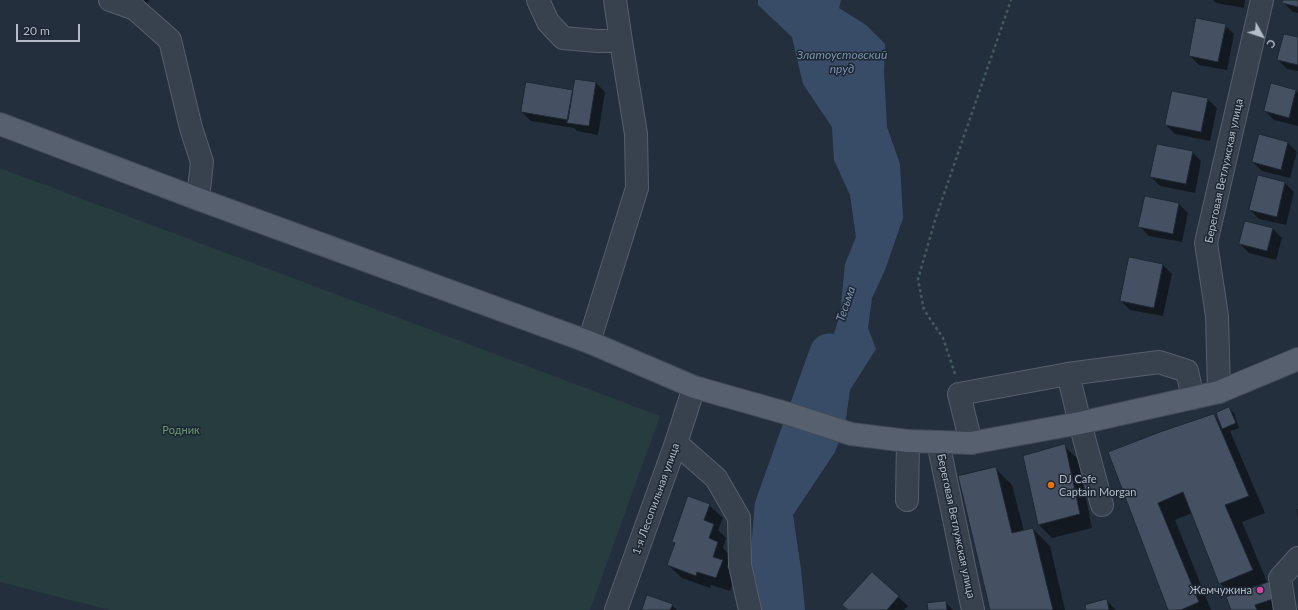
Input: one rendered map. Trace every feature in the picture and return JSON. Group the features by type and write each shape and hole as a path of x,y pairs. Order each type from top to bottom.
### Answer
{"main road":[{"path":"0,124 198,199 589,342 694,387 786,413 851,434 908,441 971,443 1080,423 1218,392 1298,359"}],"street":[{"path":"110,0 135,9 170,40 191,128 202,162 198,199"},
{"path":"538,0 548,22 563,38 597,41 621,41"},
{"path":"589,342 636,188 636,134 615,0"},
{"name":"Береговая Ветлужская улица","path":"1218,392 1217,316 1206,243 1262,0"},
{"path":"971,443 959,394 1068,374 1159,362 1187,371 1193,398"},
{"path":"1068,374 1102,505"},
{"name":"1-я Лесопильная улица","path":"616,610 676,443 694,387"},
{"path":"907,500 908,441"},
{"name":"Береговая Ветлужская улица","path":"938,442 973,610"},
{"path":"676,443 716,478 739,518 740,565 750,610"},
{"path":"1285,610 1280,578 1298,558"}],"path":[{"path":"959,394 943,338 924,310 918,279 936,217 1011,0"}],"green space":[{"name":"Родник","path":"0,168 660,416 590,610 110,610 0,582"}],"water":[{"name":"Златоустовский пруд","path":"758,0 841,0 839,8 866,25 885,44 884,72 887,127 900,164 903,218 885,270 872,298 868,328 876,349 850,390 845,426 835,452 793,515 805,610 768,610 762,598 770,570 768,538 786,480 798,454 810,410 818,368 831,343 840,315 845,264 856,237 850,195 834,160 832,127 803,84 792,37 758,5"}],"building":[{"path":"1283,0 1298,0 1298,7 1282,3"},
{"path":"1196,18 1226,24 1218,62 1189,56"},
{"path":"1284,34 1298,37 1298,65 1277,60"},
{"path":"575,79 596,82 589,126 567,123"},
{"path":"526,82 573,90 568,120 521,112"},
{"path":"1271,83 1296,90 1289,118 1264,111"},
{"path":"1172,91 1208,98 1201,132 1165,125"},
{"path":"1259,134 1288,142 1281,170 1252,162"},
{"path":"1157,144 1193,151 1186,184 1150,177"},
{"path":"1258,175 1285,182 1277,217 1249,210"},
{"path":"1145,196 1179,203 1173,234 1138,227"},
{"path":"1245,221 1273,228 1267,251 1239,244"},
{"path":"1129,257 1163,264 1154,308 1120,301"},
{"path":"1229,407 1236,423 1222,429 1216,413"},
{"path":"1214,414 1249,496 1225,505 1253,570 1219,584 1183,492 1158,503 1199,602 1181,610 1168,610 1108,452 1160,432"},
{"name":"DJ Cafe Captain Morgan","path":"1065,444 1080,514 1038,525 1023,456"},
{"path":"996,467 1012,533 1033,528 1053,610 990,610 958,476"},
{"path":"688,496 710,504 704,520 714,524 709,538 718,542 713,557 723,560 716,578 697,572 696,576 667,565 675,543 672,542"},
{"path":"872,572 899,596 887,610 848,610 842,605"},
{"name":"Жемчужина","path":"1269,582 1276,598 1255,605 1257,610 1231,610 1226,597"},
{"path":"647,595 673,604 670,610 642,610"},
{"path":"1107,599 1109,610 1086,610 1085,605"},
{"path":"946,601 947,610 928,610 927,603"}],"waterway":[{"name":"Тесьма","path":"782,610 769,571 774,507 829,353"}],"place":[{"name":"DJ Cafe Captain Morgan","path":"1051,485"},
{"name":"Жемчужина","path":"1260,590"}]}
